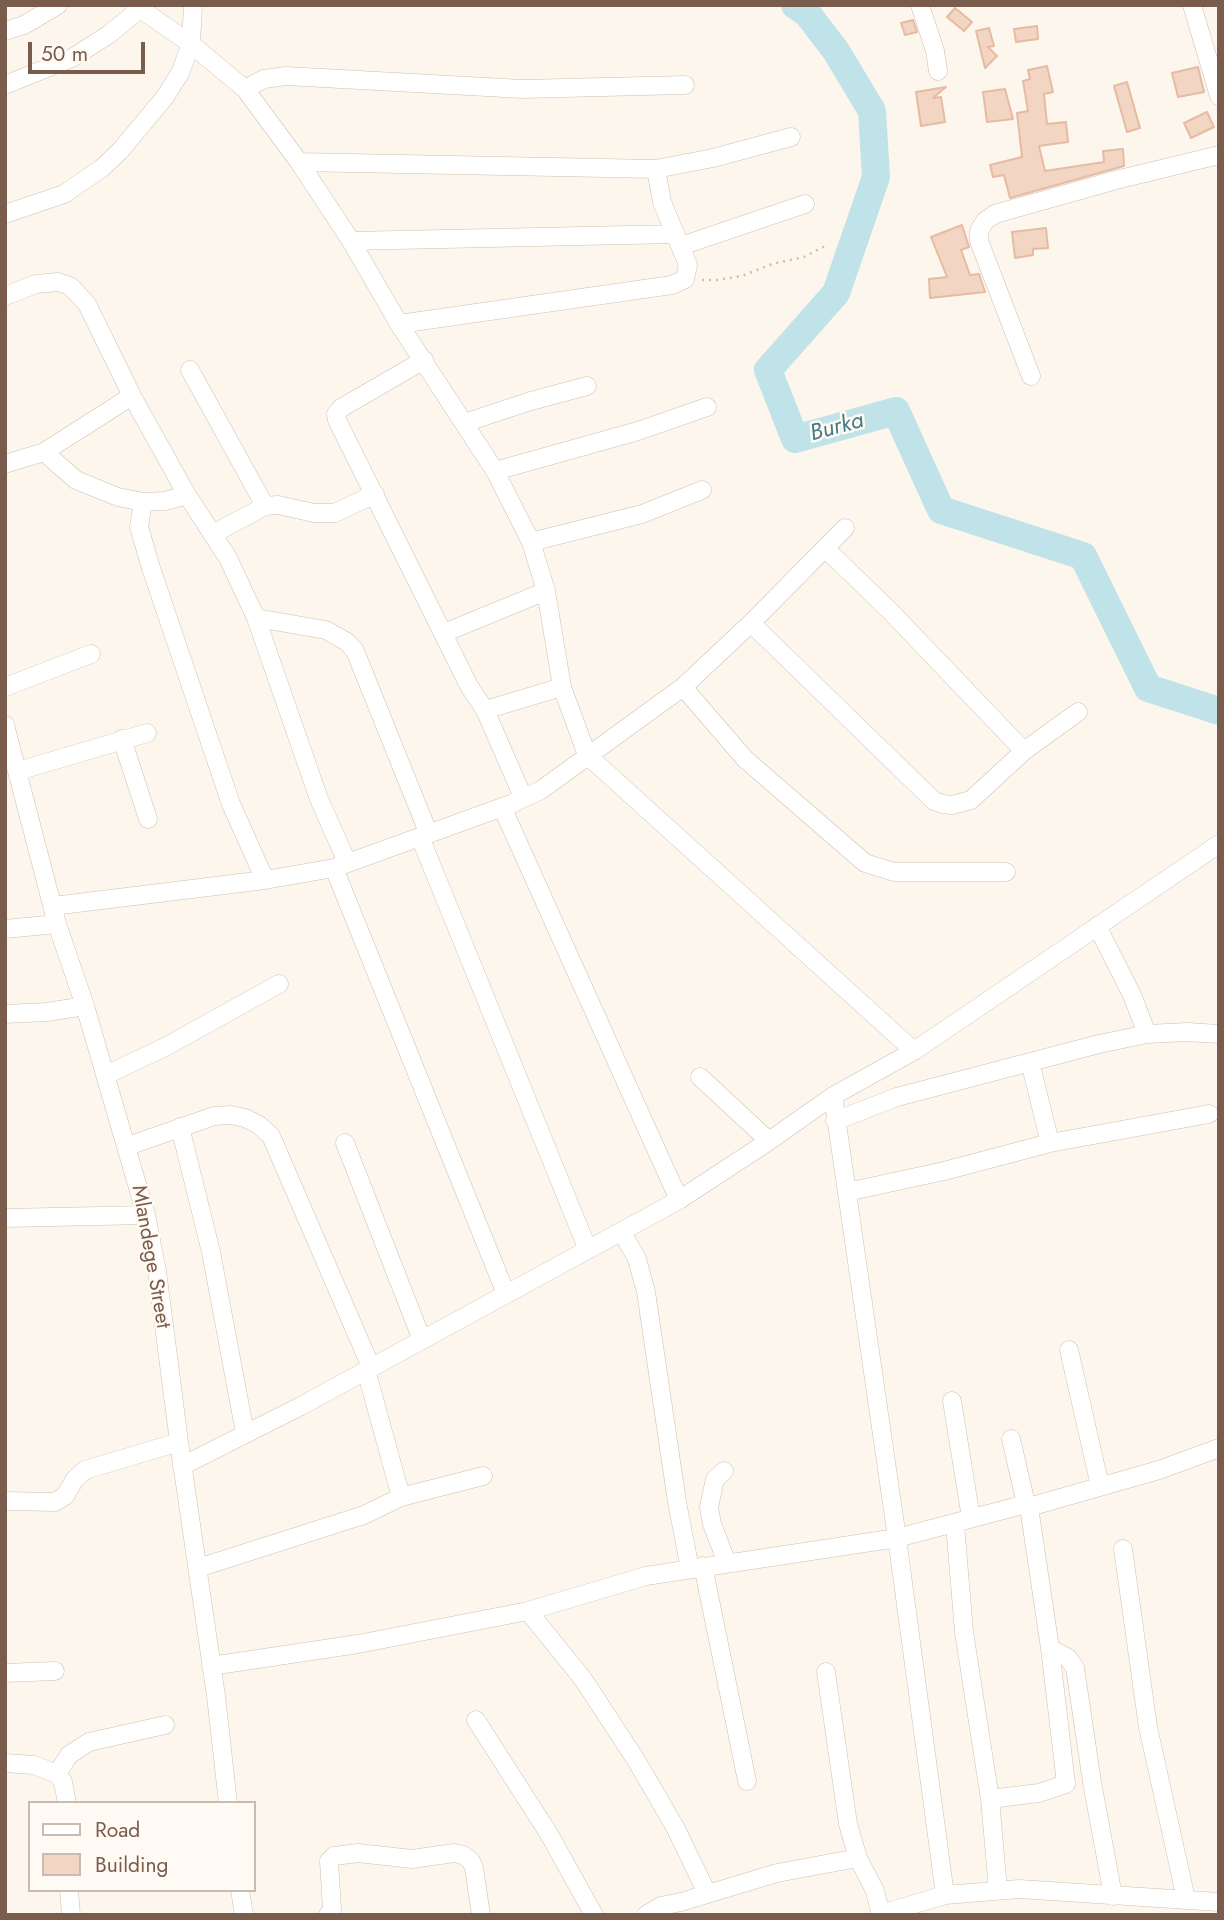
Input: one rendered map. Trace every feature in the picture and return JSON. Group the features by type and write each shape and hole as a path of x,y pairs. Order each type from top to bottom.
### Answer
{"street":[{"path":"5,31 24,25 58,5"},
{"path":"5,214 64,194 102,168 120,151 174,85 191,44 193,5"},
{"path":"920,5 935,51 938,71"},
{"path":"1192,5 1219,96"},
{"path":"5,85 72,58 108,35 138,7 191,44 245,89 299,162 351,241 399,324 495,471 531,542 546,592 562,687 587,755 914,1051"},
{"path":"245,89 264,79 286,76 523,89 685,85"},
{"path":"299,162 656,169 791,138"},
{"path":"1031,376 979,241 979,230 985,221 995,214 1219,155"},
{"path":"399,324 672,285 685,279 688,265 662,202 656,169"},
{"path":"351,241 678,240 805,204"},
{"path":"5,296 48,282 70,286 87,304 132,396 187,495 228,558 256,618 341,865 506,1294"},
{"path":"424,360 341,408 336,414 337,420 469,686 485,710 523,797"},
{"path":"190,370 265,506"},
{"path":"464,423 587,386"},
{"path":"5,464 44,452 132,396"},
{"path":"495,471 638,431 707,407"},
{"path":"44,452 76,480 118,497 143,502 165,501 187,495"},
{"path":"531,542 642,514 702,490"},
{"path":"213,534 265,506 278,505 314,513 335,513 375,494"},
{"path":"143,502 139,527 150,568 231,804 265,880"},
{"path":"5,929 55,915 341,865 502,807 541,790 683,687 845,528"},
{"path":"825,548 890,611 1024,751"},
{"path":"444,633 546,592"},
{"path":"256,618 326,630 347,642 355,651 588,1250"},
{"path":"751,623 934,801 952,805 971,800 1024,751 1078,712"},
{"path":"5,687 91,654"},
{"path":"485,710 562,687"},
{"path":"683,687 745,759 865,863 894,872 1006,872"},
{"name":"Mlandege Street","path":"5,725 55,915 128,1146 158,1271 228,1801"},
{"path":"18,771 147,733"},
{"path":"122,739 148,819"},
{"path":"502,807 679,1200"},
{"path":"182,1466 301,1406 679,1200 833,1096 914,1051 1219,844"},
{"path":"1097,926 1132,995 1147,1034"},
{"path":"106,1075 165,1047 279,984"},
{"path":"5,1014 47,1012 85,1006"},
{"path":"835,1121 897,1097 1099,1044 1147,1034 1219,1034"},
{"path":"1030,1062 1050,1143"},
{"path":"700,1077 769,1141"},
{"path":"833,1096 945,1895"},
{"path":"847,1192 944,1171 1050,1143 1209,1114"},
{"path":"128,1146 214,1116 245,1118 259,1125 271,1136 369,1368 401,1497"},
{"path":"180,1127 211,1252 244,1433"},
{"path":"345,1143 422,1340"},
{"path":"5,1218 146,1215"},
{"path":"622,1232 637,1259 646,1292 677,1502 697,1568 747,1781"},
{"path":"1069,1350 1100,1486"},
{"path":"952,1401 963,1521 964,1632 990,1799 998,1890"},
{"path":"990,1799 1039,1793 1066,1784 1050,1648 1027,1505 1011,1439"},
{"path":"5,1501 55,1503 65,1496 75,1479 85,1470 179,1442"},
{"path":"211,1666 358,1644 528,1611 646,1576 897,1538 1159,1470 1219,1448"},
{"path":"724,1471 715,1479 709,1507 712,1524 727,1563"},
{"path":"198,1568 364,1515 401,1497 483,1476"},
{"path":"1122,1549 1148,1727 1186,1899"},
{"path":"528,1611 583,1679 636,1760 675,1827 708,1893"},
{"path":"1050,1648 1068,1658 1075,1668 1113,1896"},
{"path":"5,1673 55,1671"},
{"path":"826,1672 848,1824 858,1858 875,1891 881,1914 945,1895 1019,1889 1219,1902"},
{"path":"476,1720 549,1833 594,1915"},
{"path":"57,1774 69,1755 89,1742 165,1725"},
{"path":"5,1763 34,1766 57,1774 63,1782 67,1801"},
{"path":"328,1915 332,1909 329,1861 334,1856 358,1853 412,1859 454,1853 463,1855 474,1868 481,1915"},
{"path":"646,1915 661,1906 776,1873 858,1858"},
{"path":"69,1892 71,1915"},
{"path":"240,1892 244,1915"}],"path":[{"path":"685,279 717,280 742,276 772,264 804,257 825,246"}],"building":[{"path":"955,8 972,22 964,31 947,17"},
{"path":"913,20 917,32 905,35 901,23"},
{"path":"1037,26 1038,39 1016,42 1014,29"},
{"path":"989,28 994,46 988,47 997,56 985,68 976,31"},
{"path":"1047,66 1053,92 1044,94 1047,124 1066,122 1068,142 1039,146 1045,171 1104,162 1103,151 1123,149 1124,166 1010,198 1004,175 993,177 990,165 1022,157 1017,113 1028,111 1023,81 1030,79 1028,70"},
{"path":"1198,67 1204,92 1178,97 1172,73"},
{"path":"1127,82 1140,128 1127,132 1114,86"},
{"path":"946,87 933,98 941,97 945,122 921,126 916,92"},
{"path":"1005,89 1013,119 987,122 983,92"},
{"path":"1207,112 1214,127 1191,138 1184,123"},
{"path":"962,225 969,247 961,250 970,275 979,274 985,292 930,298 929,279 947,277 931,237"},
{"path":"1046,228 1048,248 1033,249 1033,255 1015,258 1012,232"}],"waterway":[{"name":"Burka","path":"795,5 807,13 836,51 872,111 876,177 836,293 768,370 795,439 896,411 941,510 1083,556 1148,688 1219,711"}]}
